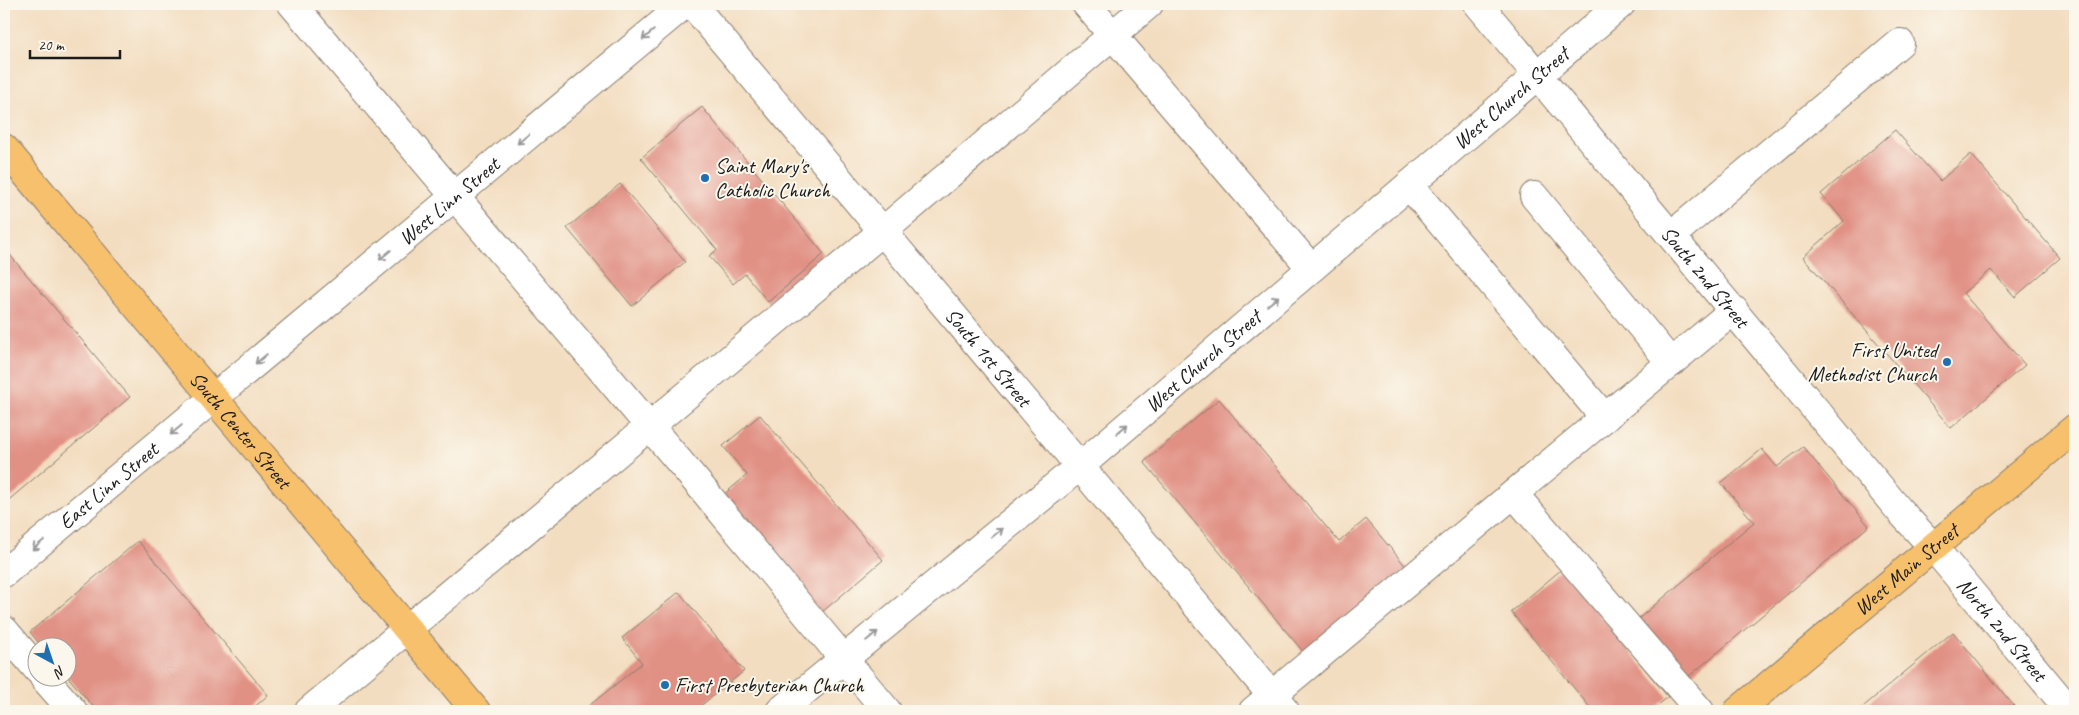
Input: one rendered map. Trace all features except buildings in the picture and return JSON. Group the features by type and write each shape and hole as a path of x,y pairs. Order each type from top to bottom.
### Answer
{"main road":[{"name":"South Center Street","path":"4,148 476,711"},
{"name":"West Main Street","path":"1738,711 2075,428"}],"street":[{"path":"292,4 887,711"},
{"name":"West Linn Street","path":"213,399 685,4"},
{"name":"South 1st Street","path":"692,4 1080,466 1270,706"},
{"path":"1086,4 1311,268"},
{"path":"308,711 408,630 649,428 1149,4"},
{"name":"South 2nd Street","path":"1478,4 1899,510 1934,548"},
{"name":"West Church Street","path":"780,711 1080,466 1621,4"},
{"path":"1672,235 1900,43"},
{"path":"1409,185 1604,418"},
{"path":"1534,196 1671,363"},
{"path":"1270,706 1514,494 1734,310"},
{"name":"East Linn Street","path":"4,573 213,399"},
{"path":"1514,494 1700,711"},
{"name":"North 2nd Street","path":"1934,548 2070,711"},
{"path":"4,630 28,658"},
{"path":"53,688 73,711"}],"place":[{"name":"Saint Mary's Catholic Church","path":"705,178"},
{"name":"First United Methodist Church","path":"1947,362"},
{"name":"First Presbyterian Church","path":"665,685"}]}
